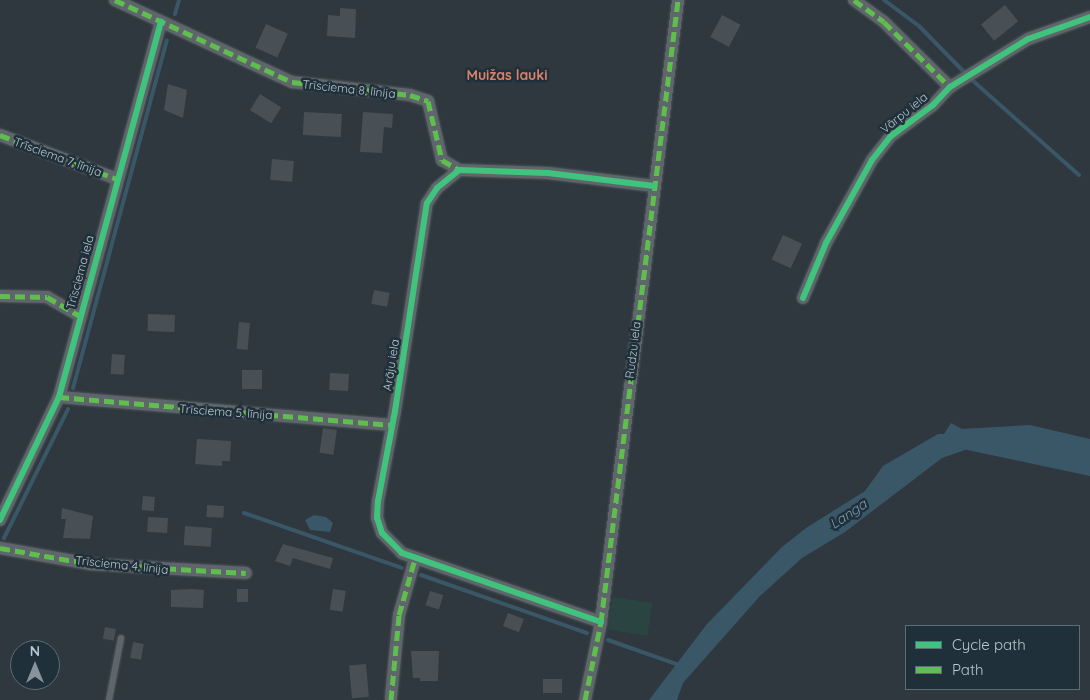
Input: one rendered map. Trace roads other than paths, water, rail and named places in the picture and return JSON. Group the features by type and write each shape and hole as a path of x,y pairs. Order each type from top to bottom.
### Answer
{"street":[{"name":"Trīsciema 8. līnija","path":"115,0 292,82 410,95 428,101 442,160 459,170"},
{"name":"Rudzu iela","path":"585,700 601,622 678,0"},
{"path":"854,0 884,22 950,86"},
{"name":"Vārpu iela","path":"803,298 826,243 872,160 891,136 934,105 950,86 1028,39 1090,16"},
{"name":"Trīsciema iela","path":"1,514 59,397 117,178 161,22"},
{"name":"Trīsciema 7. līnija","path":"0,135 117,178"},
{"path":"459,170 548,173 654,186"},
{"name":"Arāju iela","path":"459,170 437,188 426,203 376,518 382,533 390,544 416,559 601,622"},
{"path":"0,296 47,297 80,316"},
{"name":"Trīsciema 5. līnija","path":"59,397 392,425"},
{"name":"Trīsciema 4. līnija","path":"0,548 91,564 246,573"},
{"path":"391,698 399,615 416,559"}],"lane":[{"path":"109,700 121,638"}],"water":[{"path":"951,423 962,429 1030,425 1090,439 1090,465 1028,451 1016,445 979,445 942,458 845,532 802,558 760,596 683,683 677,700 649,700 707,624 782,547 806,528 865,491 883,466 938,434 944,434"},
{"path":"314,515 326,517 333,523 330,532 310,530 305,520"}],"waterway":[{"path":"175,14 179,0"},
{"path":"884,0 919,26 963,71"},
{"path":"73,388 167,40"},
{"path":"972,80 1079,175"},
{"path":"4,538 68,409"},
{"name":"Langa","path":"968,439 1090,465"},
{"path":"244,513 402,568"},
{"path":"421,575 587,633"},
{"path":"608,640 679,665"}],"district":[{"name":"Muižas lauki","path":"507,75"}]}
